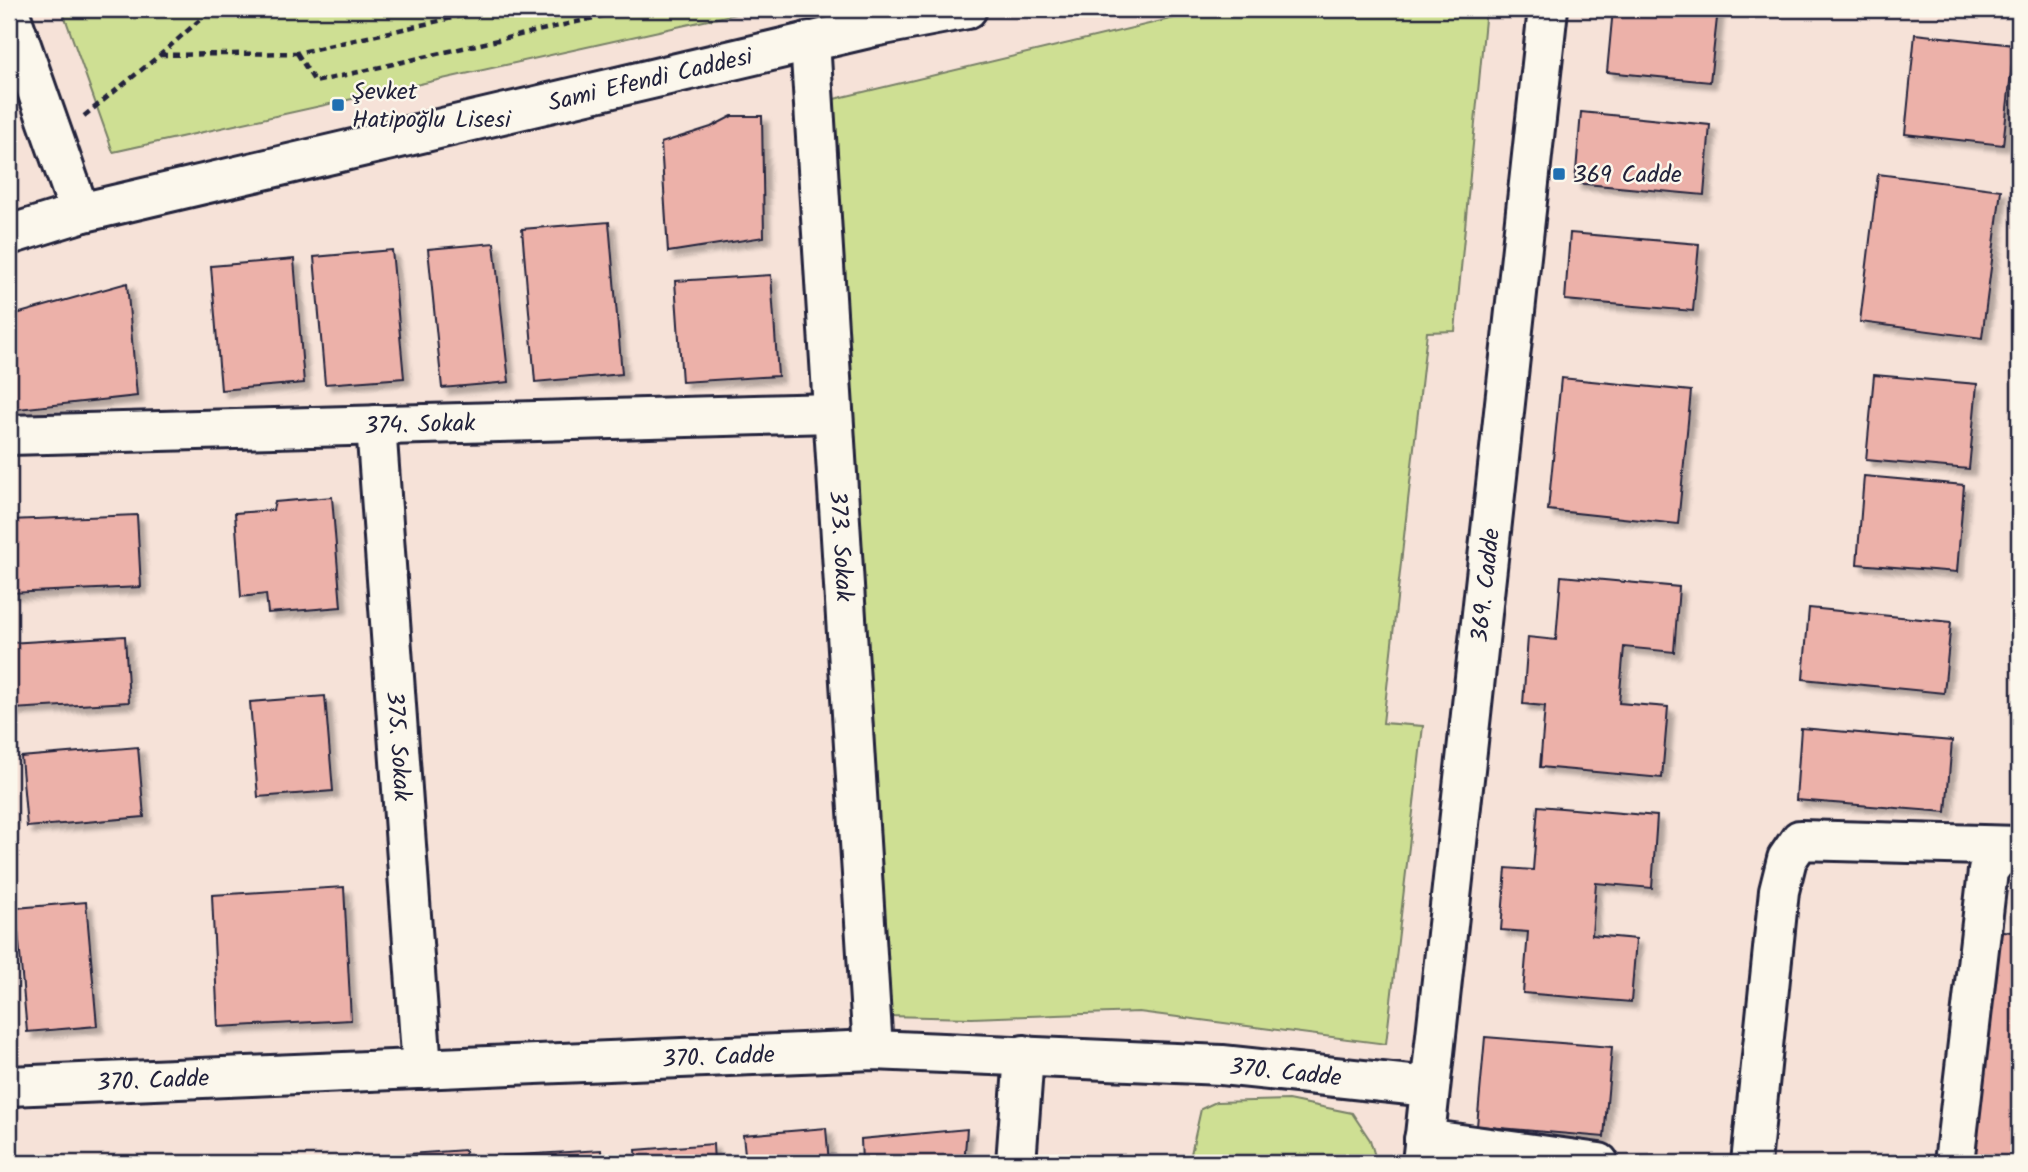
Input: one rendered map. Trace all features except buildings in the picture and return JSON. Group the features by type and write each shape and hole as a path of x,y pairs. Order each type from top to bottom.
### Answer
{"street":[{"name":"Sami Efendi Caddesi","path":"9,235 80,213 810,41 967,9"},
{"name":"369. Cadde","path":"1423,1151 1548,9"},
{"path":"9,11 80,213"},
{"name":"373. Sokak","path":"810,41 873,1050"},
{"name":"374. Sokak","path":"9,435 833,413"},
{"name":"375. Sokak","path":"376,425 422,1069"},
{"path":"1751,1163 1779,891 1787,859 1800,841 2019,847"},
{"path":"1954,1163 1989,872 1993,862 2019,847"},
{"name":"370. Cadde","path":"9,1086 873,1050 1222,1065 1429,1087"},
{"path":"1016,1163 1024,1055"},
{"path":"1423,1151 1599,1163"}],"path":[{"path":"53,141 160,55 212,9"},
{"path":"160,55 297,53 492,9"},
{"path":"297,53 315,82 633,9"}],"green space":[{"path":"62,9 758,9 113,152"},
{"path":"1212,9 1486,9 1455,331 1427,332 1383,723 1423,726 1386,1044 1139,1012 972,1018 887,1016 834,99"},
{"path":"1288,1100 1352,1113 1370,1140 1377,1163 1189,1163 1201,1109 1216,1102"}],"place":[{"name":"Şevket Hatipoğlu Lisesi","path":"338,105"},
{"name":"369 Cadde","path":"1559,174"}]}
